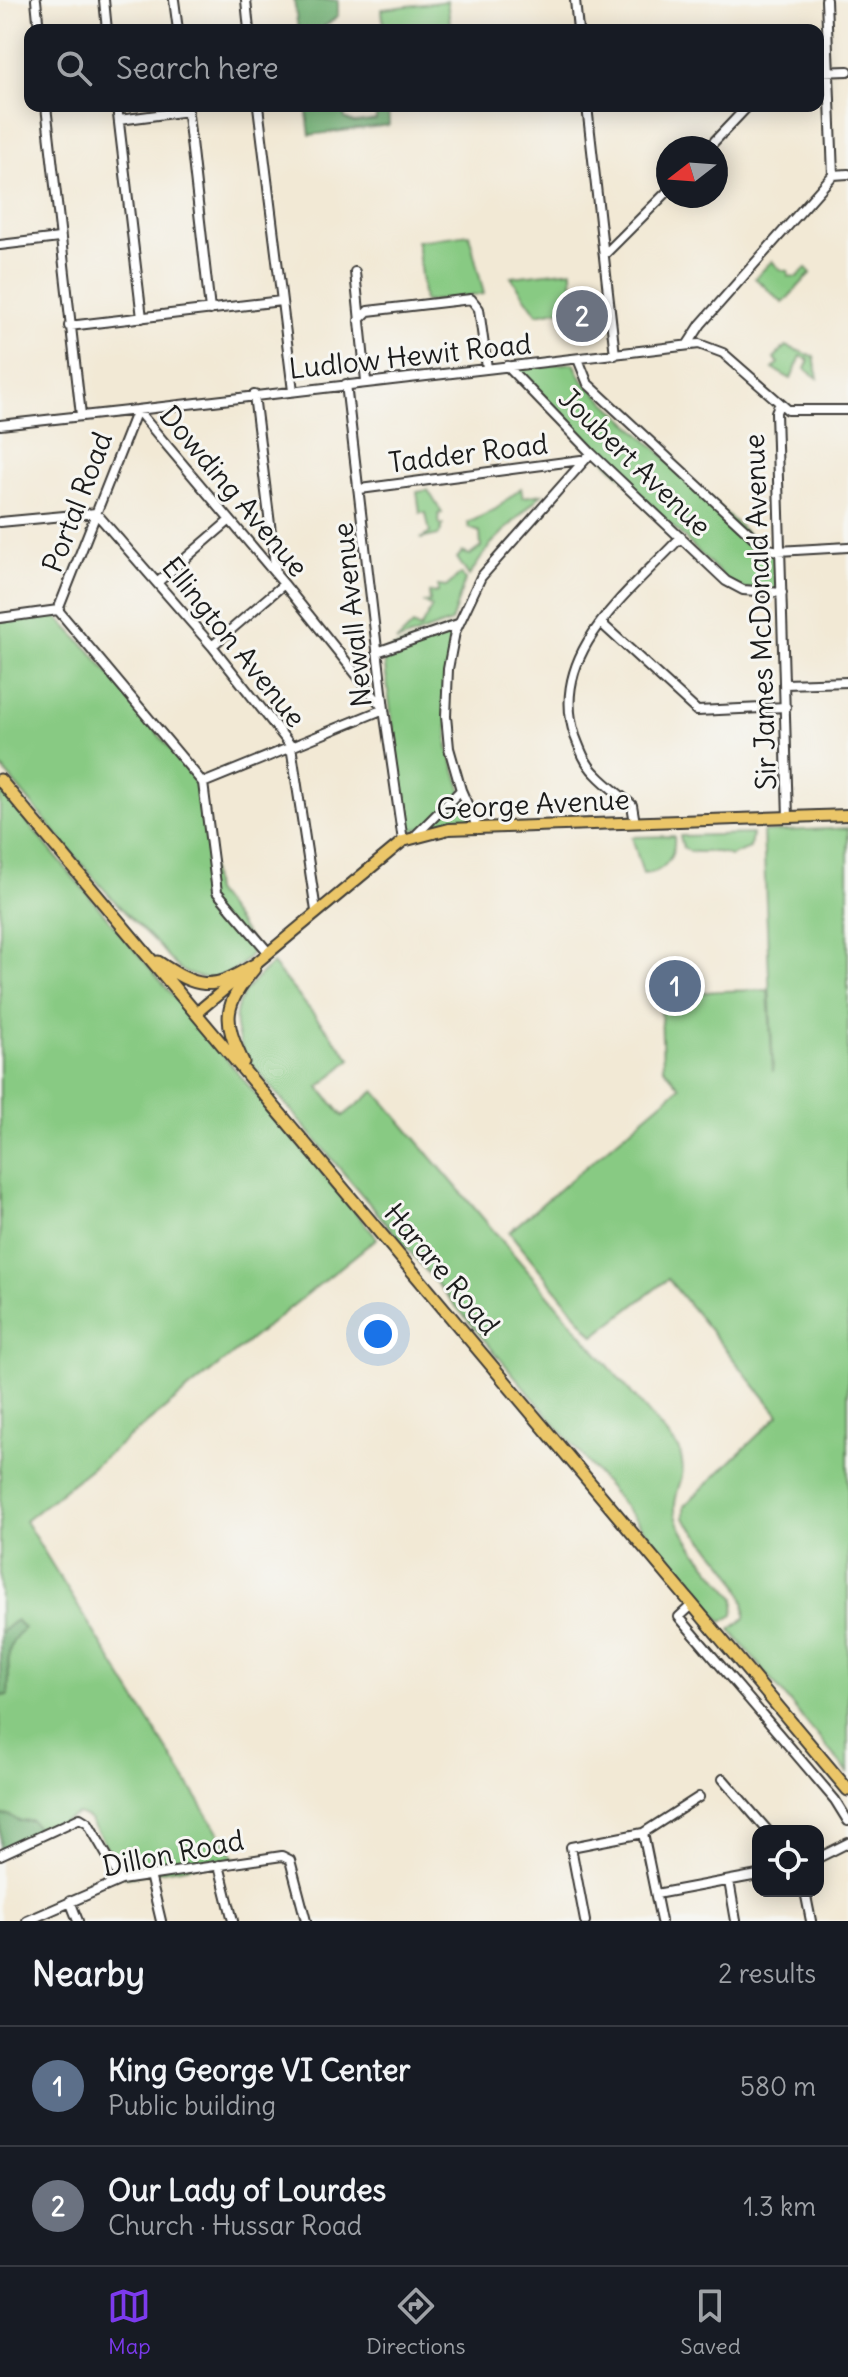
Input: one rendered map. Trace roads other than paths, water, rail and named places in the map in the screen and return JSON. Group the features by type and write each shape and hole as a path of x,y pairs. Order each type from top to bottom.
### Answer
{"highway":[{"name":"Harare Road","path":"0,780 848,1790"},
{"path":"144,953 184,979 203,985 224,983 253,968"},
{"path":"252,1080 228,1023 233,994 253,968"}],"main road":[{"name":"George Avenue","path":"198,1015 316,911 403,841 416,835 478,829 848,815"}],"street":[{"path":"36,0 38,24"},
{"path":"104,0 106,24"},
{"path":"174,0 177,24"},
{"path":"246,0 248,24"},
{"path":"575,0 577,24"},
{"path":"688,344 701,324 833,175 826,0"},
{"path":"824,72 848,71"},
{"path":"47,112 81,415"},
{"path":"118,112 142,318"},
{"path":"119,120 169,112"},
{"path":"188,112 210,310"},
{"path":"259,112 293,391"},
{"path":"588,112 606,253 615,355"},
{"path":"719,136 742,112"},
{"path":"833,175 848,174"},
{"path":"606,253 656,203"},
{"path":"0,245 59,238"},
{"path":"355,272 366,381"},
{"path":"359,320 368,311 471,299 479,309 487,368"},
{"path":"69,326 281,301"},
{"path":"688,344 708,345 723,353 788,410 848,410"},
{"name":"Ludlow Hewit Road","path":"137,410 688,344"},
{"path":"578,359 588,384 765,548 778,551 848,547"},
{"name":"Joubert Avenue","path":"507,366 591,453 737,588 782,593"},
{"name":"Newall Avenue","path":"346,384 384,709 403,841"},
{"path":"254,395 277,575"},
{"name":"Sir James McDonald Avenue","path":"779,405 776,412 778,551 782,593 788,818"},
{"name":"Dowding Avenue","path":"0,425 137,410 277,575 384,709"},
{"name":"Portal Road","path":"58,610 137,410"},
{"path":"478,829 451,758 446,716 448,669 458,624 481,577 591,453"},
{"name":"Tadder Road","path":"360,489 582,460"},
{"path":"0,522 96,513"},
{"name":"Ellington Avenue","path":"96,513 212,646 291,746 316,911"},
{"path":"158,582 230,520"},
{"path":"635,823 632,805 594,772 584,758 570,717 573,671 581,651 601,623 681,537"},
{"path":"212,646 284,584"},
{"path":"0,618 58,610 203,783 217,892 266,955"},
{"path":"601,623 697,711 786,707"},
{"path":"377,652 458,624"},
{"path":"785,684 848,682"},
{"path":"203,783 384,709"},
{"path":"416,835 461,790"},
{"path":"693,1604 679,1617 835,1800 848,1821"},
{"path":"764,1717 778,1706"},
{"path":"723,1779 763,1825"},
{"path":"585,1921 571,1847 643,1833 699,1797"},
{"path":"0,1855 80,1818 88,1823 121,1880"},
{"path":"643,1833 661,1921"},
{"path":"824,1855 848,1843"},
{"name":"Dillon Road","path":"27,1921 121,1880 286,1856 306,1921"},
{"path":"219,1865 233,1921"},
{"path":"150,1875 161,1921"},
{"path":"656,1894 752,1876"},
{"path":"729,1881 736,1921"},
{"path":"806,1897 811,1921"},
{"path":"70,1901 78,1921"}],"place":[{"name":"Our Lady of Lourdes","path":"582,316"},
{"name":"King George VI Center","path":"675,986"}]}
